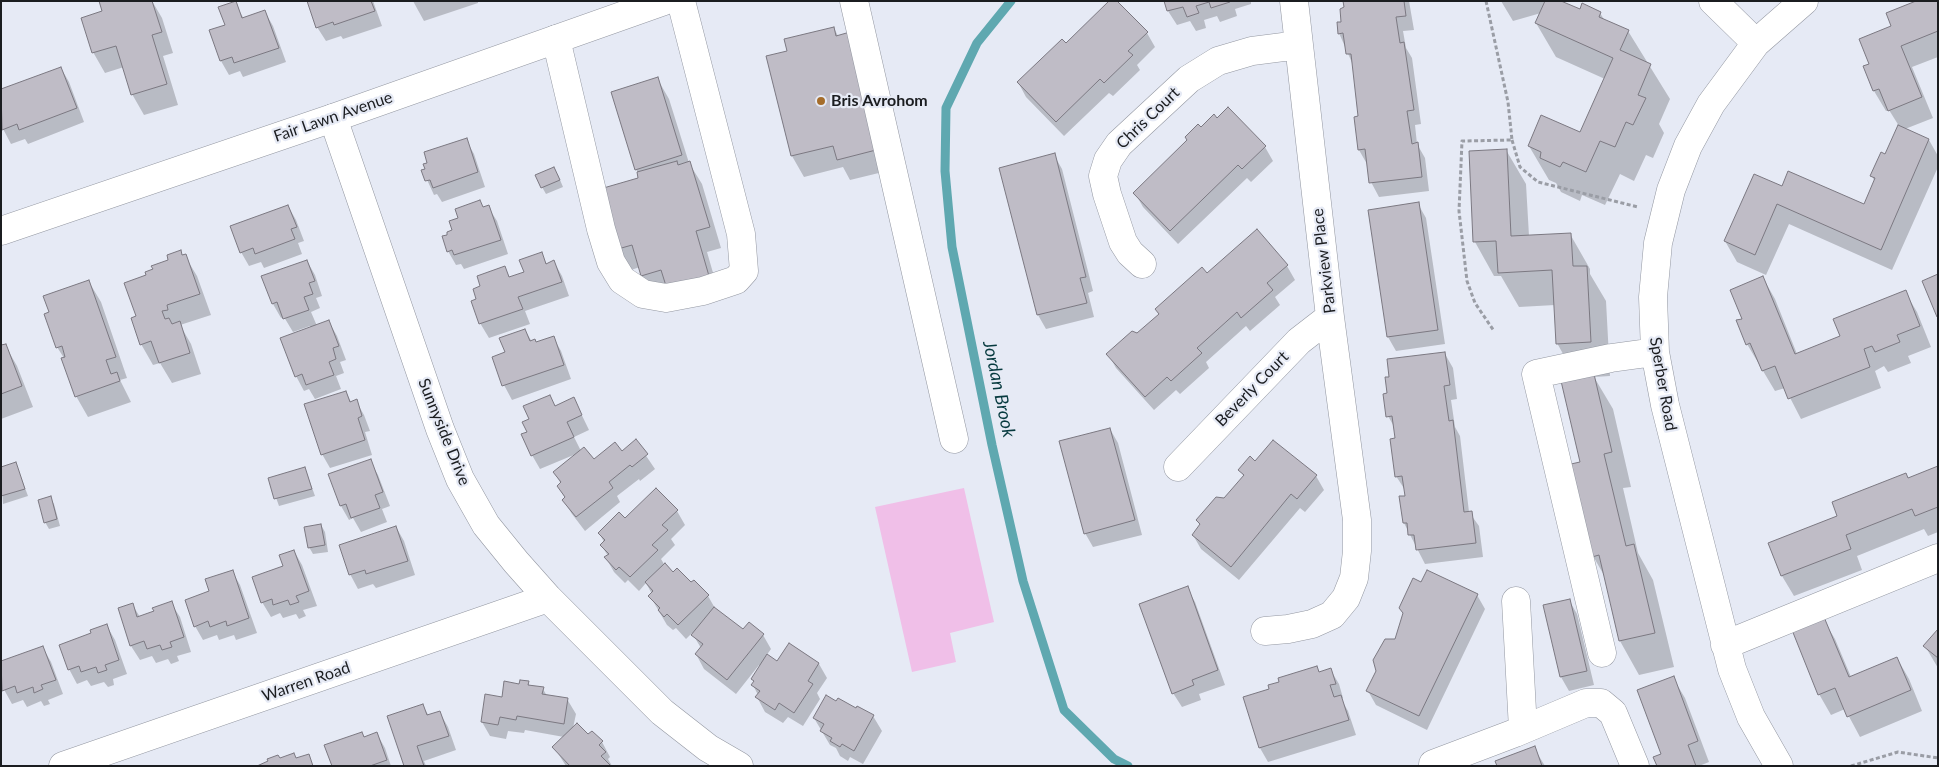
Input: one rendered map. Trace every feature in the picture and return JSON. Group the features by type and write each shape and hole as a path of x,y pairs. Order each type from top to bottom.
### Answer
{"street":[{"name":"Fair Lawn Avenue","path":"1,231 333,118 663,1"},
{"path":"556,39 601,229 611,262 622,280 643,294 666,298 703,291 736,280 744,271 741,234 681,1"},
{"path":"854,1 954,439"},
{"name":"Parkview Place","path":"1265,631 1288,630 1312,624 1332,615 1346,598 1354,578 1357,551 1357,520 1330,317 1294,1"},
{"path":"1713,1 1756,43"},
{"name":"Sperber Road","path":"1778,766 1751,717 1732,669 1725,645 1665,405 1655,352 1653,297 1658,243 1671,190 1688,146 1711,104 1756,43 1804,1"},
{"name":"Chris Court","path":"1142,264 1130,253 1123,242 1103,176 1108,160 1119,144 1189,79 1218,61 1252,51 1299,45"},
{"name":"Sunnyside Drive","path":"333,118 440,429 460,478 486,525 548,598 662,712 708,748 739,766"},
{"name":"Beverly Court","path":"1178,467 1299,341 1330,317"},
{"path":"1602,653 1536,374 1611,358 1655,352"},
{"path":"1725,645 1938,558"},
{"name":"Warren Road","path":"63,766 548,598"},
{"path":"1516,602 1524,729"},
{"path":"1433,765 1586,703 1600,703 1613,712 1635,766"}],"path":[{"path":"1486,1 1508,102 1512,140 1520,167 1538,182 1666,214"},
{"path":"1494,331 1475,303 1467,281 1459,211 1462,141 1512,140"},
{"path":"1851,766 1898,752 1937,757"}],"shaded area":[{"path":"964,488 994,622 950,633 956,662 912,672 875,507"}],"building":[{"path":"99,1 152,1 162,32 152,35 167,84 131,95 116,46 92,53 81,18 102,11"},
{"path":"236,1 242,18 265,10 279,48 234,63 232,57 220,61 209,30 225,25 218,7"},
{"path":"307,1 371,1 375,11 334,25 333,22 316,28"},
{"path":"1109,1 1117,1 1148,32 1128,51 1133,55 1104,83 1100,79 1056,122 1017,82 1062,39 1066,43"},
{"path":"1164,1 1230,2 1211,8 1209,2 1196,6 1199,13 1187,17 1183,7 1167,11"},
{"path":"1343,1 1404,1 1406,16 1396,17 1400,43 1404,42 1414,110 1407,111 1412,144 1418,142 1422,177 1369,183 1365,149 1358,150 1354,117 1358,116 1351,54 1346,54 1343,33 1338,34 1337,22 1341,22 1340,9 1344,7"},
{"path":"1545,1 1561,1 1580,9 1582,3 1601,12 1599,17 1629,30 1620,50 1651,64 1638,95 1646,98 1633,125 1626,122 1615,147 1600,141 1586,172 1563,162 1560,167 1540,158 1541,152 1528,146 1541,115 1580,132 1613,58 1535,23"},
{"path":"1916,1 1938,1 1938,31 1901,46 1922,97 1888,111 1879,89 1873,91 1863,66 1869,64 1859,39 1891,26 1886,13"},
{"name":"Bris Avrohom","path":"834,27 836,36 850,32 876,150 837,160 833,146 791,156 766,56 787,51 784,39"},
{"path":"61,67 77,108 19,130 17,124 2,130 1,89"},
{"path":"658,77 682,155 635,170 611,92"},
{"path":"1228,107 1266,146 1242,169 1238,165 1170,231 1133,193 1187,140 1185,137 1198,124 1201,127 1214,114 1217,118"},
{"path":"1898,125 1929,139 1881,250 1777,204 1755,255 1724,241 1754,174 1782,186 1788,171 1864,204 1875,178 1870,176 1881,152 1885,154"},
{"path":"467,138 478,172 433,188 430,180 425,181 421,170 425,169 423,164 427,163 424,152"},
{"path":"1507,149 1511,236 1571,233 1573,266 1587,266 1591,342 1556,344 1552,270 1498,273 1496,241 1473,242 1469,151"},
{"path":"1055,153 1086,277 1080,278 1087,303 1037,315 999,168"},
{"path":"677,161 678,165 690,161 710,227 696,231 709,276 667,289 661,270 641,276 632,245 618,249 600,189 638,178 637,172"},
{"path":"554,167 560,180 541,188 535,175"},
{"path":"480,200 483,207 489,205 501,240 454,255 452,250 447,252 442,236 447,235 447,232 452,230 449,221 458,218 455,209"},
{"path":"1419,202 1438,330 1387,337 1368,210"},
{"path":"288,205 297,227 291,229 295,239 255,254 253,248 240,253 230,226"},
{"path":"1257,229 1288,265 1267,283 1273,290 1241,318 1237,312 1197,348 1202,353 1171,381 1167,377 1145,397 1106,354 1132,331 1137,333 1159,314 1155,309 1202,267 1207,273"},
{"path":"181,250 182,255 186,254 200,294 167,305 168,310 162,311 165,319 169,318 172,324 180,321 190,353 159,363 151,341 140,345 131,318 136,316 124,283 146,275 145,272 153,269 151,266 168,260 167,255"},
{"path":"542,252 546,264 554,260 562,282 518,297 523,309 479,324 471,301 476,299 473,289 480,286 477,276 505,266 509,277 524,272 519,260"},
{"path":"307,260 315,281 309,283 313,294 304,297 309,310 283,319 277,302 272,304 261,276"},
{"path":"1938,274 1938,317 1937,317 1922,281"},
{"path":"1763,276 1795,354 1840,336 1833,319 1906,290 1920,326 1897,335 1900,342 1875,352 1872,346 1864,349 1870,367 1788,399 1775,366 1762,371 1750,343 1746,345 1736,320 1742,319 1730,290"},
{"path":"89,280 116,357 106,360 111,374 117,372 120,381 75,397 61,358 65,357 62,346 56,348 44,314 49,312 43,296"},
{"path":"329,320 339,346 333,348 336,359 329,362 334,375 306,385 302,374 295,377 280,338"},
{"path":"525,329 530,341 535,339 536,342 554,336 564,365 502,386 492,357 505,352 499,338"},
{"path":"6,344 22,386 1,394 1,345"},
{"path":"1445,352 1450,385 1444,386 1449,421 1453,420 1464,512 1472,511 1476,543 1416,550 1414,535 1408,535 1407,523 1403,523 1399,496 1405,496 1402,476 1395,477 1390,439 1395,438 1392,416 1386,417 1383,394 1387,393 1385,377 1389,377 1387,359"},
{"path":"1594,374 1612,452 1604,454 1626,546 1634,544 1655,633 1619,641 1599,555 1592,557 1571,464 1580,462 1561,381"},
{"path":"346,391 350,402 357,399 362,416 358,418 365,440 321,455 304,404"},
{"path":"550,395 555,406 574,397 582,415 567,422 574,437 531,456 521,434 527,432 522,422 529,419 523,406"},
{"path":"1110,428 1135,520 1084,534 1059,441"},
{"path":"636,439 648,454 632,467 630,465 609,482 613,488 576,517 562,500 565,497 557,486 561,482 553,472 584,447 594,459 615,442 622,451"},
{"path":"1273,440 1317,475 1297,499 1291,494 1231,567 1192,535 1200,524 1196,520 1216,497 1224,498 1244,475 1238,470 1250,456 1255,461"},
{"path":"371,459 383,492 375,495 380,508 351,518 346,504 340,506 328,474"},
{"path":"16,462 25,489 1,496 1,467"},
{"path":"1938,466 1938,507 1915,516 1912,509 1846,535 1851,549 1781,576 1768,543 1837,516 1832,502 1906,473 1908,478"},
{"path":"305,467 312,489 274,499 268,478"},
{"path":"656,488 678,510 662,525 668,530 652,545 658,550 630,577 619,567 616,570 604,557 609,554 600,545 605,540 598,533 619,512 625,518"},
{"path":"51,496 57,519 44,523 38,500"},
{"path":"321,524 325,545 308,548 304,527"},
{"path":"396,526 408,561 366,574 365,570 349,575 339,545"},
{"path":"294,550 309,591 296,596 299,602 290,605 288,600 273,605 272,599 261,603 252,577 283,566 279,555"},
{"path":"665,563 673,572 677,568 691,582 694,580 709,595 678,625 667,614 664,617 658,610 660,608 648,596 653,591 645,582"},
{"path":"233,570 249,618 227,626 226,621 210,627 208,621 194,627 185,600 209,591 205,579"},
{"path":"1427,570 1478,594 1419,716 1366,691 1376,671 1373,660 1385,639 1395,639 1403,613 1399,608 1413,578 1421,582"},
{"path":"1188,586 1218,670 1192,680 1194,685 1172,694 1139,604"},
{"path":"1570,599 1587,671 1560,677 1543,605"},
{"path":"172,601 184,637 170,642 172,647 162,650 160,645 147,649 144,641 130,646 118,608 133,603 137,617 154,611 152,608"},
{"path":"714,607 743,629 749,622 764,634 727,680 695,654 703,644 691,635"},
{"path":"1824,617 1849,677 1897,657 1911,690 1847,717 1835,688 1818,695 1792,630"},
{"path":"107,624 119,660 105,665 107,670 98,673 96,667 81,672 79,666 68,670 59,645 91,633 90,630"},
{"path":"1938,629 1938,658 1923,646"},
{"path":"789,643 819,663 808,681 813,684 794,713 779,703 775,710 755,697 760,691 751,685 754,681 751,679 767,654 777,661"},
{"path":"43,646 56,680 41,685 43,689 34,693 33,687 17,693 15,686 2,691 1,661"},
{"path":"1317,666 1319,672 1331,668 1336,684 1330,685 1334,697 1341,695 1349,720 1259,748 1243,697 1269,689 1268,685 1279,682 1278,678"},
{"path":"1674,676 1698,741 1688,745 1696,766 1657,766 1653,757 1661,754 1637,690"},
{"path":"520,680 529,681 528,685 544,687 542,694 568,698 564,724 517,716 516,720 500,717 498,725 481,722 485,694 502,697 504,681 519,684"},
{"path":"826,695 836,701 838,698 874,715 854,751 842,744 840,747 830,741 832,738 820,731 824,724 813,718"},
{"path":"423,704 427,715 440,711 449,736 417,746 424,766 404,766 387,716"},
{"path":"577,723 588,734 592,731 603,741 599,745 606,752 601,756 611,766 570,766 552,747"},
{"path":"362,732 364,737 377,732 387,760 370,766 332,766 324,745"},
{"path":"1535,746 1542,766 1497,766 1495,761"},
{"path":"294,753 296,758 309,754 313,766 257,766 268,761 267,759 278,755 280,758"}],"waterway":[{"name":"Jordan Brook","path":"1011,1 977,43 946,108 945,171 952,247 992,445 1023,581 1064,710 1114,759 1128,766"}],"place":[{"name":"Bris Avrohom","path":"821,101"}]}
